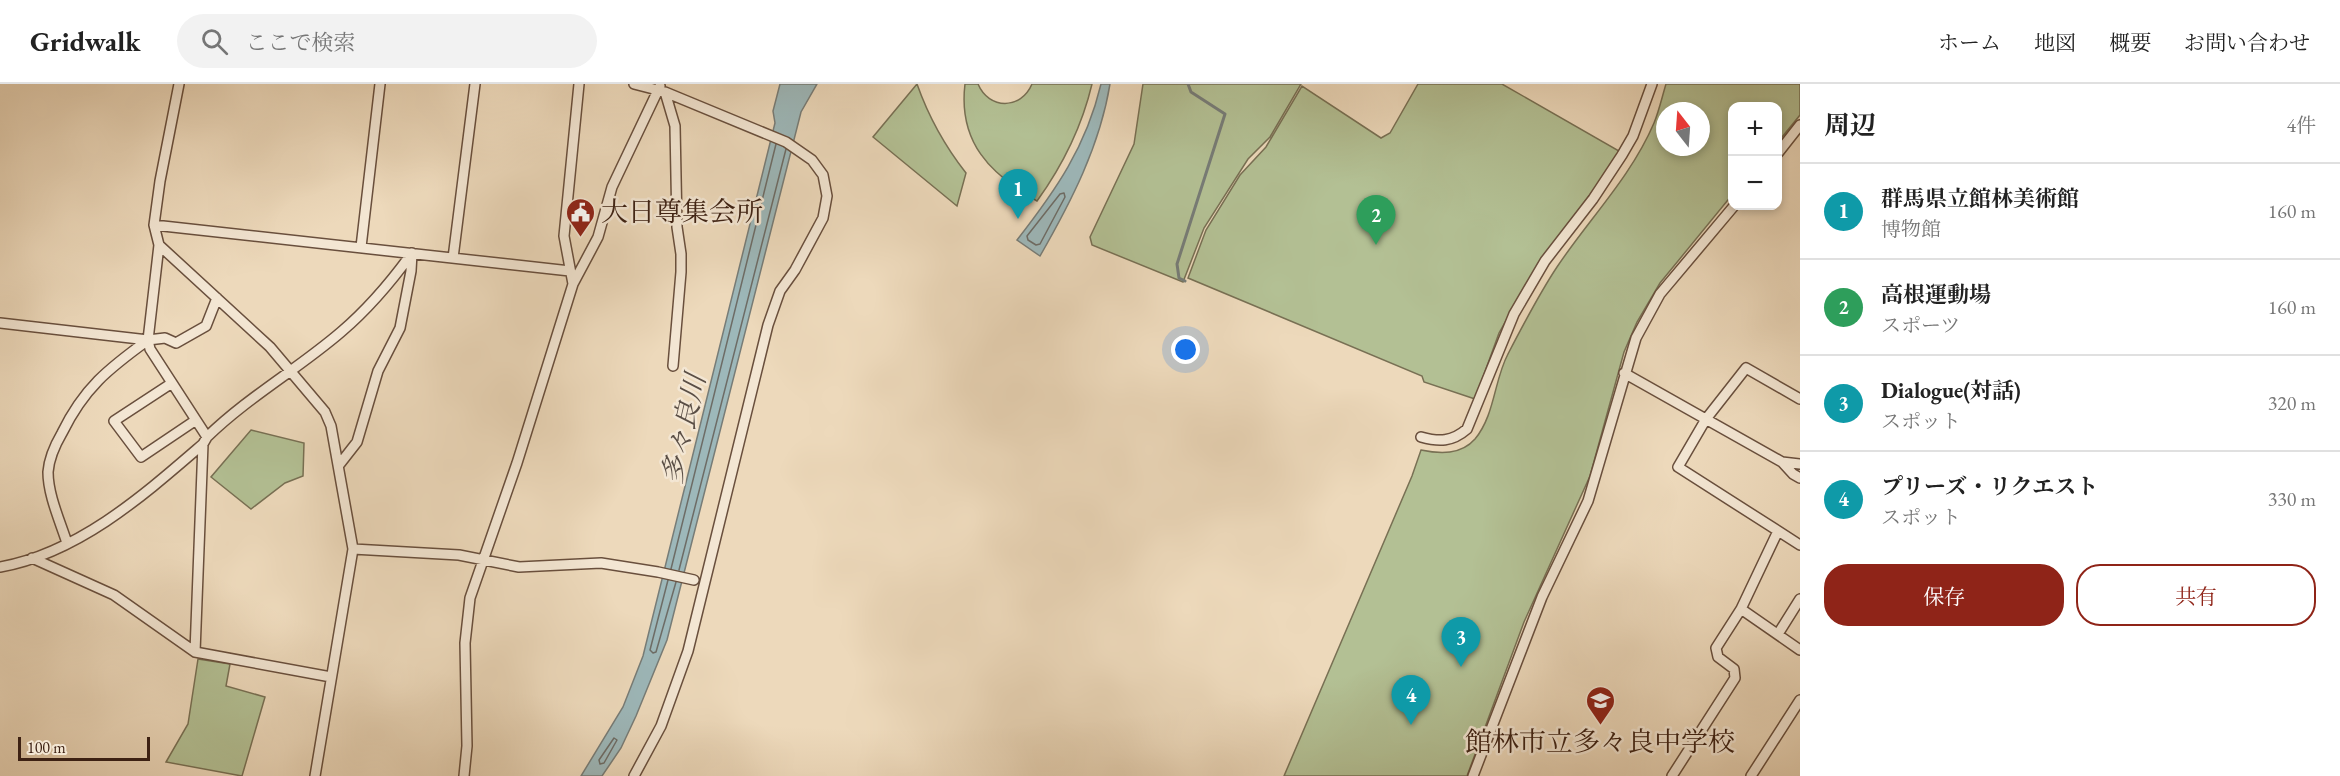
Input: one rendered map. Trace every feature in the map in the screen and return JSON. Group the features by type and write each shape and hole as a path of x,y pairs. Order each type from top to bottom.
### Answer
{"street":[{"path":"179,84 154,225 159,245 148,340 150,349 196,420 205,440 195,652"},
{"path":"361,247 380,84"},
{"path":"453,258 475,84"},
{"path":"573,284 565,246 564,227 579,84"},
{"path":"634,84 662,88 786,142 812,160 823,175 827,196 823,219 795,270 780,291 768,325 688,651 661,726 634,776"},
{"path":"1420,437 1443,441 1453,439 1467,429 1514,314 1551,253 1593,199 1622,155 1636,128 1652,84"},
{"path":"464,776 467,746 466,621 470,598 517,463 573,284 598,237 612,187 662,88"},
{"path":"662,88 675,126 677,227 681,263 673,366"},
{"path":"1782,148 1800,125"},
{"path":"1473,776 1522,645 1551,576 1588,501 1636,338 1660,294 1731,210"},
{"path":"154,225 570,271"},
{"path":"159,245 270,347 325,412 331,426 353,549 315,776"},
{"path":"0,567 21,564 67,543 109,519 151,489 232,413 291,372 342,332 387,287 412,254"},
{"path":"339,465 357,441 378,371 400,328 412,254"},
{"path":"0,323 148,340 165,338 176,343 206,326 216,298"},
{"path":"67,543 56,511 48,475 49,461 75,406 100,377 148,340"},
{"path":"1800,399 1746,368 1706,419 1678,467 1800,545"},
{"path":"1624,373 1782,462 1800,478"},
{"path":"172,383 114,421 141,457 196,420"},
{"path":"1782,462 1800,464"},
{"path":"1672,776 1735,678 1734,669 1715,653 1716,648 1741,609 1778,531"},
{"path":"353,549 459,555 519,567 601,563 694,580"},
{"path":"32,558 114,595 195,652 331,677"},
{"path":"1778,634 1800,599"},
{"path":"1741,609 1800,650"},
{"path":"1751,776 1800,700"}],"green space":[{"path":"917,84 938,131 966,173 957,206 873,137"},
{"path":"965,84 978,84 990,99 1005,104 1020,99 1032,84 1092,84 1083,115 1070,145 1037,201 1005,179 981,154 972,139 967,123 964,105"},
{"path":"1143,84 1301,84 1270,137 1248,159 1204,228 1183,282 1092,245 1090,237 1134,144"},
{"path":"1418,84 1502,84 1619,151 1609,170 1541,259 1499,333 1475,399 1424,382 1422,376 1188,278 1206,230 1240,175 1266,147 1302,86 1381,138 1390,133"},
{"path":"1666,84 1800,84 1800,115 1782,137 1782,102 1728,102 1728,200 1660,283 1637,322 1624,352 1590,476 1524,622 1467,776 1284,776 1421,450 1457,451 1475,439 1482,430 1491,408 1503,364 1525,321 1569,249 1634,162 1656,117 1656,156 1710,156 1710,102 1661,102"},
{"path":"251,430 304,443 303,476 285,483 251,509 211,477"},
{"path":"198,659 230,664 226,686 265,697 242,776 166,762 188,724"}],"water":[{"path":"780,84 817,84 801,112 667,640 621,748 602,776 581,776 623,707 643,656 775,123 773,111"},
{"path":"1101,84 1110,84 1092,151 1063,215 1040,256 1017,240 1068,167 1087,128"}],"waterway":[{"path":"1185,281 1179,278 1177,264 1225,114 1191,92 1188,84"}],"place":[{"name":"群馬県立館林美術館","path":"1018,219"},
{"name":"大日尊集会所","path":"580,238"},
{"name":"高根運動場","path":"1376,245"},
{"name":"Dialogue(対話)","path":"1461,667"},
{"name":"プリーズ・リクエスト","path":"1411,725"},
{"name":"館林市立多々良中学校","path":"1600,726"}],"water label":[{"name":"多々良川","path":"683,429"}]}
